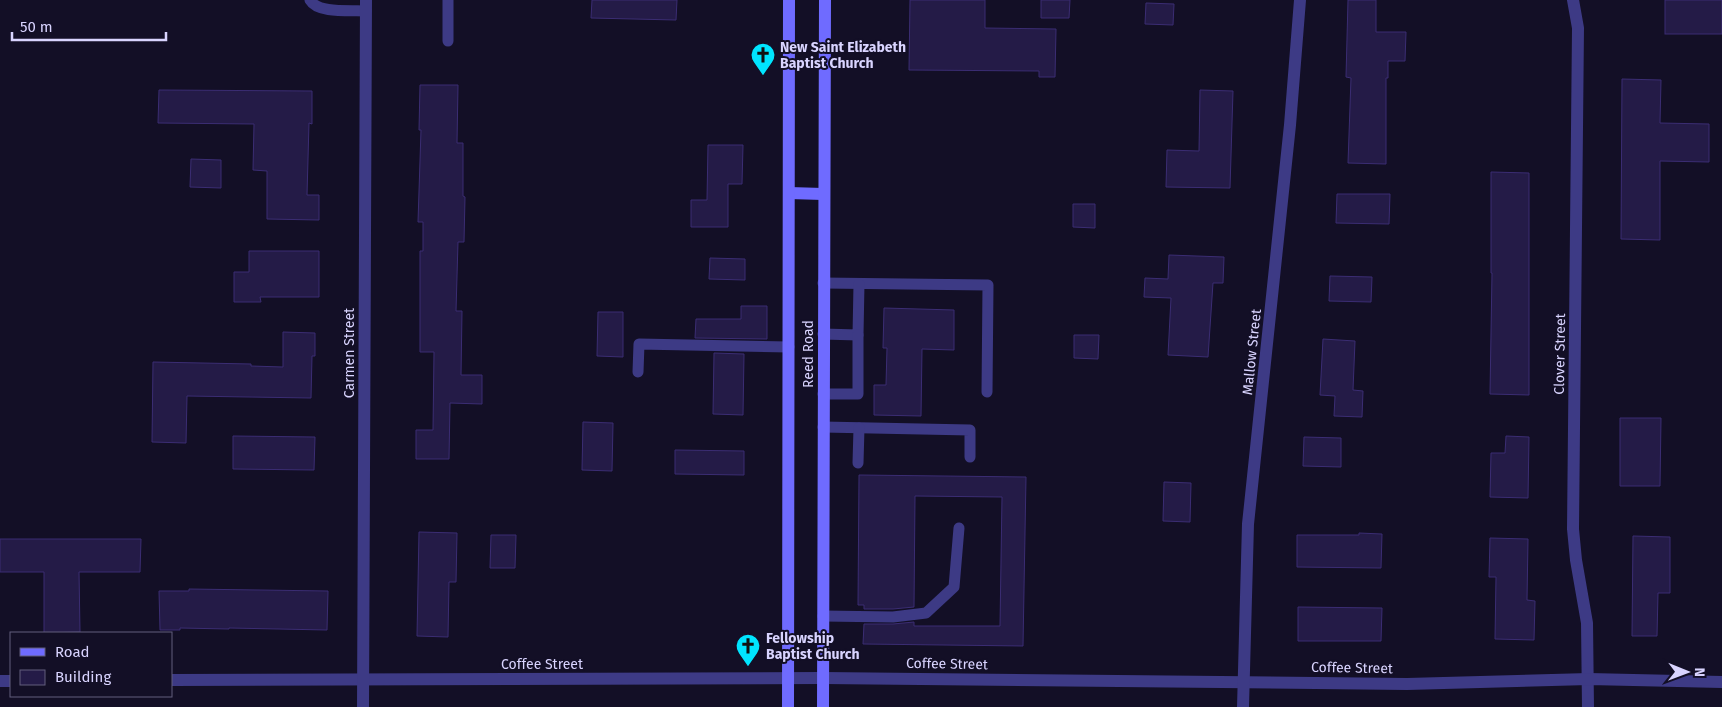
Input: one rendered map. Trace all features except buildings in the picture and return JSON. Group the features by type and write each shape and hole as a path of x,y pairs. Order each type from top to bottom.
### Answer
{"street":[{"name":"Reed Road","path":"788,707 789,0"},
{"name":"Reed Road","path":"823,707 825,0"},
{"name":"Mallow Street","path":"1243,707 1248,524 1290,125 1300,0"},
{"name":"Clover Street","path":"1573,0 1578,28 1573,529 1576,560 1587,623 1588,707"},
{"name":"Carmen Street","path":"363,707 366,5"},
{"path":"789,193 823,194"},
{"name":"Coffee Street","path":"172,680 823,678 1406,684 1588,679 1722,682"}],"lane":[{"path":"310,0 313,5 325,10 366,5"},
{"path":"448,0 448,41"},
{"path":"824,283 988,285 987,392"},
{"path":"823,394 858,394 859,284"},
{"path":"823,334 858,334"},
{"path":"638,372 640,344 788,347"},
{"path":"823,427 970,430 970,457"},
{"path":"858,463 859,428"},
{"path":"824,616 893,617 926,613 954,587 960,528"}],"place":[{"name":"New Saint Elizabeth Baptist Church","path":"763,76"},
{"name":"Fellowship Baptist Church","path":"748,667"}]}
